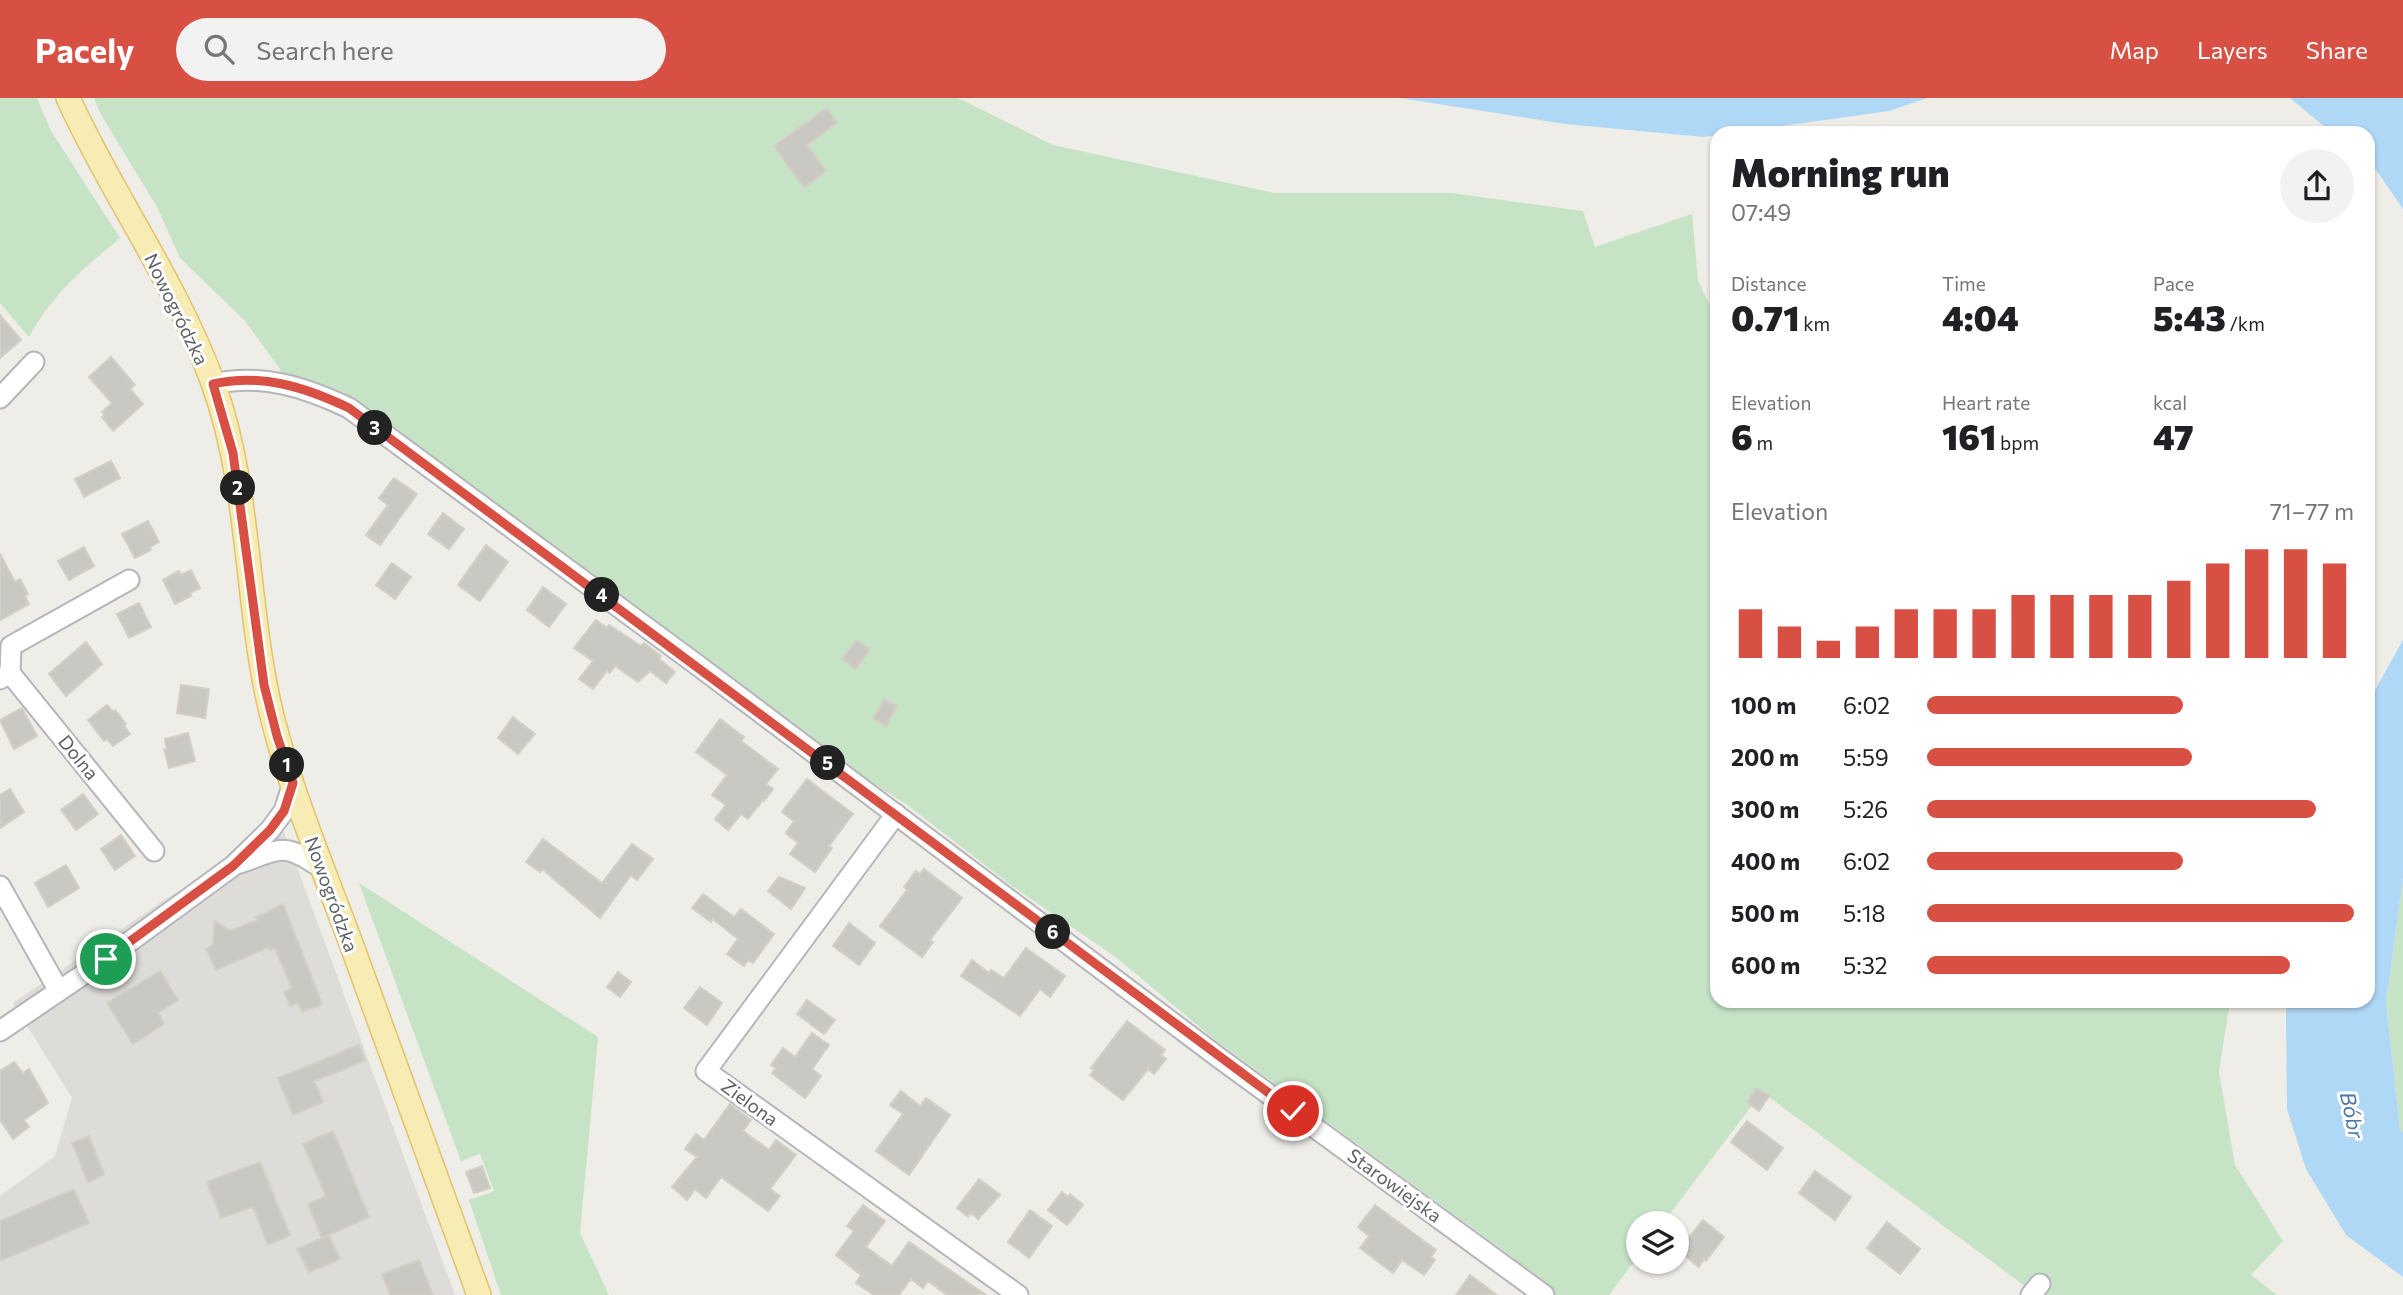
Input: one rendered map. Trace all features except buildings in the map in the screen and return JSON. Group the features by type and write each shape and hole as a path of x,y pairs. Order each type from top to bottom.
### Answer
{"main road":[{"name":"Nowogródzka","path":"68,98 87,139 180,306 213,384 233,453 264,685 277,736 479,1295"}],"street":[{"path":"0,398 34,362"},
{"name":"Starowiejska","path":"213,384 234,379 269,380 314,391 349,408 1218,1057 1544,1295"},
{"path":"5,676 11,646 129,580"},
{"name":"Dolna","path":"5,676 154,850"},
{"path":"0,1031 106,959 233,866 270,830 284,811 293,783"},
{"name":"Zielona","path":"896,814 706,1071 1018,1295"},
{"path":"233,866 287,849 303,855 323,869"},
{"path":"0,886 59,991"}],"shaded area":[{"path":"284,832 455,1295 0,1295 0,1196 55,1156 72,1098 13,1003 167,898"}],"green space":[{"path":"0,98 37,98 51,131 120,238 58,295 29,337 0,303"},
{"path":"94,98 958,98 1053,145 1274,193 1451,193 1583,211 1595,247 1692,214 1698,280 1710,306 1710,1008 2229,1008 2219,1072 2235,1165 2283,1241 2251,1275 2277,1295 2024,1295 2029,1289 1762,1092 1672,1211 1626,1211 1626,1272 1609,1295 1534,1295 1522,1287 1515,1259 1214,1039 1117,958 1012,886 906,804 663,651 318,395 283,382 280,369 245,321 180,258 157,207 100,113"},
{"path":"2403,878 2403,1133 2400,1129 2386,1003"},
{"path":"359,883 598,1037 580,1233 609,1295 501,1295 469,1200 494,1191 480,1154 461,1161"}],"water":[{"path":"1400,98 1927,98 1889,111 1781,126 1710,126 1710,136 1704,137 1565,124"},
{"path":"2290,98 2403,98 2403,209 2375,169 2375,126 2324,126"},
{"name":"Bóbr","path":"2403,640 2403,878 2386,1003 2400,1129 2403,1133 2403,1277 2346,1235 2306,1169 2287,1109 2286,1008 2375,1008 2375,690"}],"route":[{"path":"106,959 233,866 270,830 284,811 293,783 264,685 233,453 213,384 234,379 269,380 314,391 349,408 1293,1111"}]}
